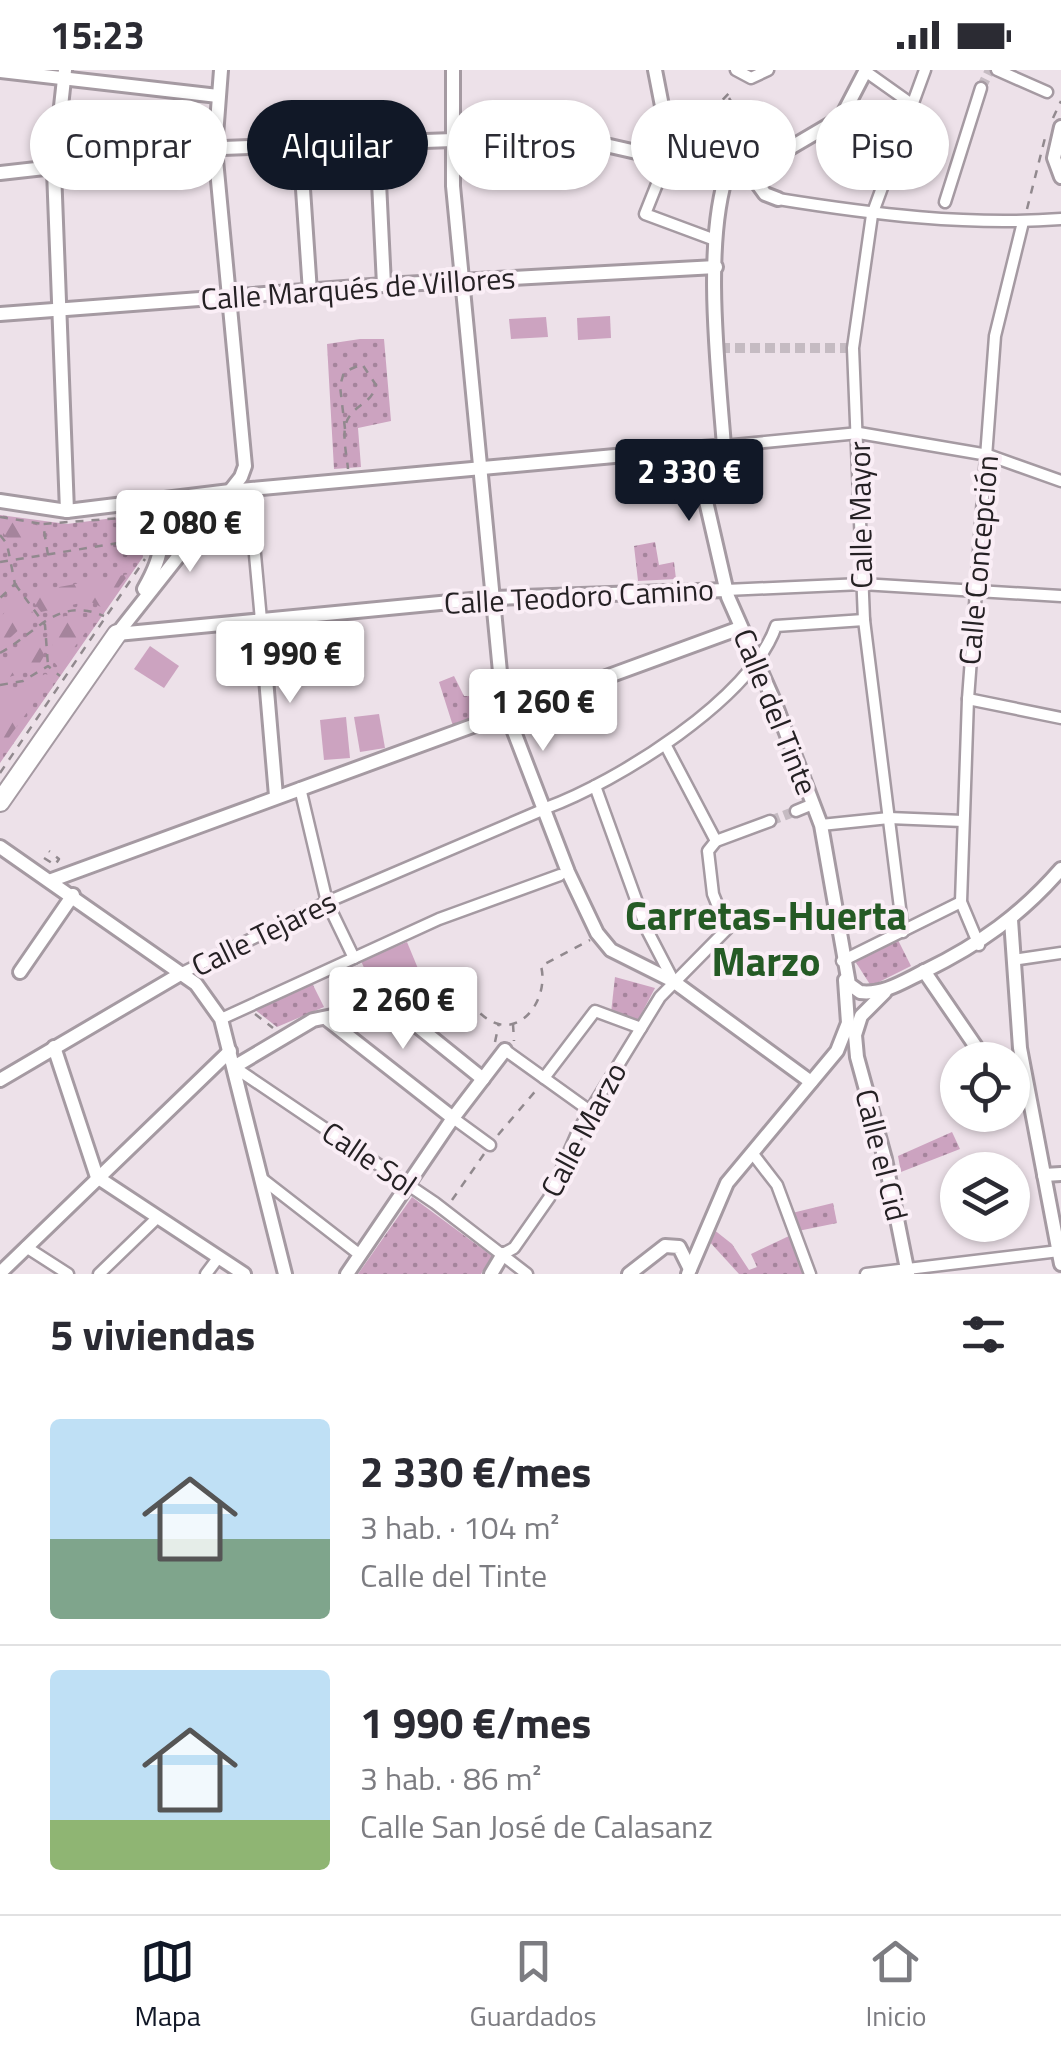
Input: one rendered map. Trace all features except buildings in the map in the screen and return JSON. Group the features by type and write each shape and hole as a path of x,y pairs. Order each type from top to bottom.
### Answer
{"main road":[{"path":"0,802 117,634"}],"street":[{"path":"218,100 221,70"},
{"path":"452,100 454,70"},
{"path":"655,70 661,100"},
{"path":"736,70 751,78 768,70"},
{"name":"Calle Mayor","path":"914,100 925,70"},
{"path":"992,70 1047,92"},
{"path":"0,71 64,74 218,96"},
{"path":"796,144 841,118 866,71 906,100"},
{"path":"61,100 64,74"},
{"path":"943,210 981,88"},
{"path":"1061,127 1054,158 1061,177"},
{"path":"0,173 30,171"},
{"path":"55,190 66,511"},
{"path":"117,634 241,477 246,451 219,190"},
{"path":"303,190 310,292"},
{"path":"379,190 384,285"},
{"path":"454,190 505,714 597,933 612,950 673,981 811,1082"},
{"path":"655,190 645,214 715,240"},
{"path":"721,190 715,240 724,446"},
{"path":"762,190 778,199 872,214 943,210 1024,222 1061,219"},
{"name":"Calle Mayor","path":"881,190 872,214 851,348 859,433 864,620 903,932"},
{"name":"Calle Concepción","path":"961,902 968,699 995,336 1024,222"},
{"name":"Calle Marqués de Villores","path":"0,314 384,285 716,267"},
{"path":"0,502 66,511 230,490 859,433 988,455 1061,481"},
{"name":"Calle del Tinte","path":"694,448 726,590 821,825 848,1023 837,1051"},
{"path":"249,489 276,796"},
{"path":"117,634 162,552 162,532 138,502"},
{"name":"Calle Teodoro Camino","path":"117,634 492,598 862,584 1061,596"},
{"name":"Calle Tejares","path":"0,1080 182,974 327,902 595,786 666,746 756,662 770,644 776,626 864,620"},
{"path":"52,880 740,628"},
{"path":"968,699 1061,718"},
{"path":"666,746 716,841 770,821"},
{"path":"595,786 647,930 673,981"},
{"path":"300,788 327,902 354,958"},
{"path":"796,811 813,804"},
{"path":"821,825 889,818 963,821"},
{"name":"Calle Marzo","path":"490,1274 503,1254 514,1248 548,1198 590,1111 673,981 728,928 708,874 708,850 716,841"},
{"path":"0,847 196,984 220,1019 285,1274"},
{"path":"856,1057 855,1035 861,1016 887,990 979,945 1011,920 1061,869"},
{"path":"220,1019 439,919 560,875"},
{"path":"20,972 73,895"},
{"path":"842,961 961,902 979,945"},
{"path":"1011,920 1022,1042"},
{"path":"1013,960 1061,954"},
{"path":"924,971 973,1042"},
{"path":"844,978 860,992 887,990"},
{"path":"234,1067 313,1020 328,1020 390,1004 483,1079"},
{"path":"545,1078 595,1011 641,1028"},
{"path":"328,1020 490,1145"},
{"path":"54,1046 97,1177 244,1274"},
{"path":"347,1274 504,1047 590,1111"},
{"path":"0,1273 230,1051"},
{"path":"689,1271 718,1200 837,1051"},
{"name":"Calle el Cid","path":"837,1051 856,1057 907,1271"},
{"name":"Calle Sol","path":"234,1067 408,1186 526,1274"},
{"path":"866,1274 1060,1255 1030,1109"},
{"path":"752,1154 778,1186 810,1274"},
{"path":"1044,1175 1061,1174"},
{"path":"261,1177 355,1251"},
{"path":"99,1274 157,1218"},
{"path":"629,1274 665,1246 679,1247 689,1271"},
{"path":"26,1247 68,1274"},
{"path":"206,1274 218,1258"}],"path":[{"path":"725,100 731,91"},
{"path":"729,96 731,100"},
{"path":"1024,222 1044,138 1061,101"},
{"path":"345,429 349,417 373,397 376,385 371,370 362,364 344,372 340,386 348,480"},
{"path":"162,532 199,510"},
{"path":"0,516 43,524 134,517 136,532"},
{"path":"122,519 125,542"},
{"path":"125,542 136,532 162,532 192,522 202,527"},
{"path":"43,524 48,555"},
{"path":"0,535 15,584 42,619 48,666 60,676"},
{"path":"0,562 125,542 142,543"},
{"path":"0,773 147,555"},
{"path":"0,598 15,584"},
{"path":"0,654 42,619 85,608 106,617"},
{"path":"0,686 23,681 48,666"},
{"path":"49,852 54,844"},
{"path":"425,996 462,978 481,1014 499,1023 514,1023 539,1004 544,989 541,966 597,933"},
{"path":"246,1008 283,1035"},
{"path":"499,1023 504,1047"},
{"path":"504,1047 514,1023"},
{"path":"528,1100 545,1078"}],"green space":[{"path":"610,316 611,338 578,340 577,318"},
{"path":"546,317 548,337 511,339 509,319"},
{"path":"384,339 391,421 358,428 361,467 334,469 327,344"},
{"path":"0,515 67,524 137,515 143,557 0,763"},
{"path":"0,517 40,526 41,536 9,541 0,528"},
{"path":"655,542 659,565 674,562 676,579 638,581 634,546"},
{"path":"129,574 103,608 89,601 41,612 27,593"},
{"path":"19,595 35,615 0,647 0,618"},
{"path":"65,616 96,618 59,668 54,662 51,622"},
{"path":"42,628 44,656 37,668 0,680 0,661 16,654"},
{"path":"150,646 179,666 164,688 134,669"},
{"path":"45,674 53,676 0,750 0,691 23,688"},
{"path":"454,676 464,696 469,696 477,717 453,726 439,682"},
{"path":"379,714 385,748 360,752 354,717"},
{"path":"346,717 350,758 324,760 320,720"},
{"path":"898,940 911,966 871,986 855,961"},
{"path":"407,942 419,971 374,990 361,961"},
{"path":"615,977 655,988 637,1022 611,1013"},
{"path":"312,983 324,1007 277,1027 254,1009"},
{"path":"952,1132 960,1149 940,1152 940,1157 901,1172 898,1156"},
{"path":"412,1197 492,1256 481,1274 358,1274"},
{"path":"833,1203 837,1223 798,1231 792,1213"},
{"path":"713,1229 732,1244 749,1270 757,1267 751,1254 789,1236 803,1274 739,1274 707,1239"}],"tunnel":[{"path":"981,88 990,70"},
{"path":"720,348 848,348"},
{"path":"770,821 796,811"}],"district":[{"name":"Carretas-Huerta Marzo","path":"766,939"}]}
